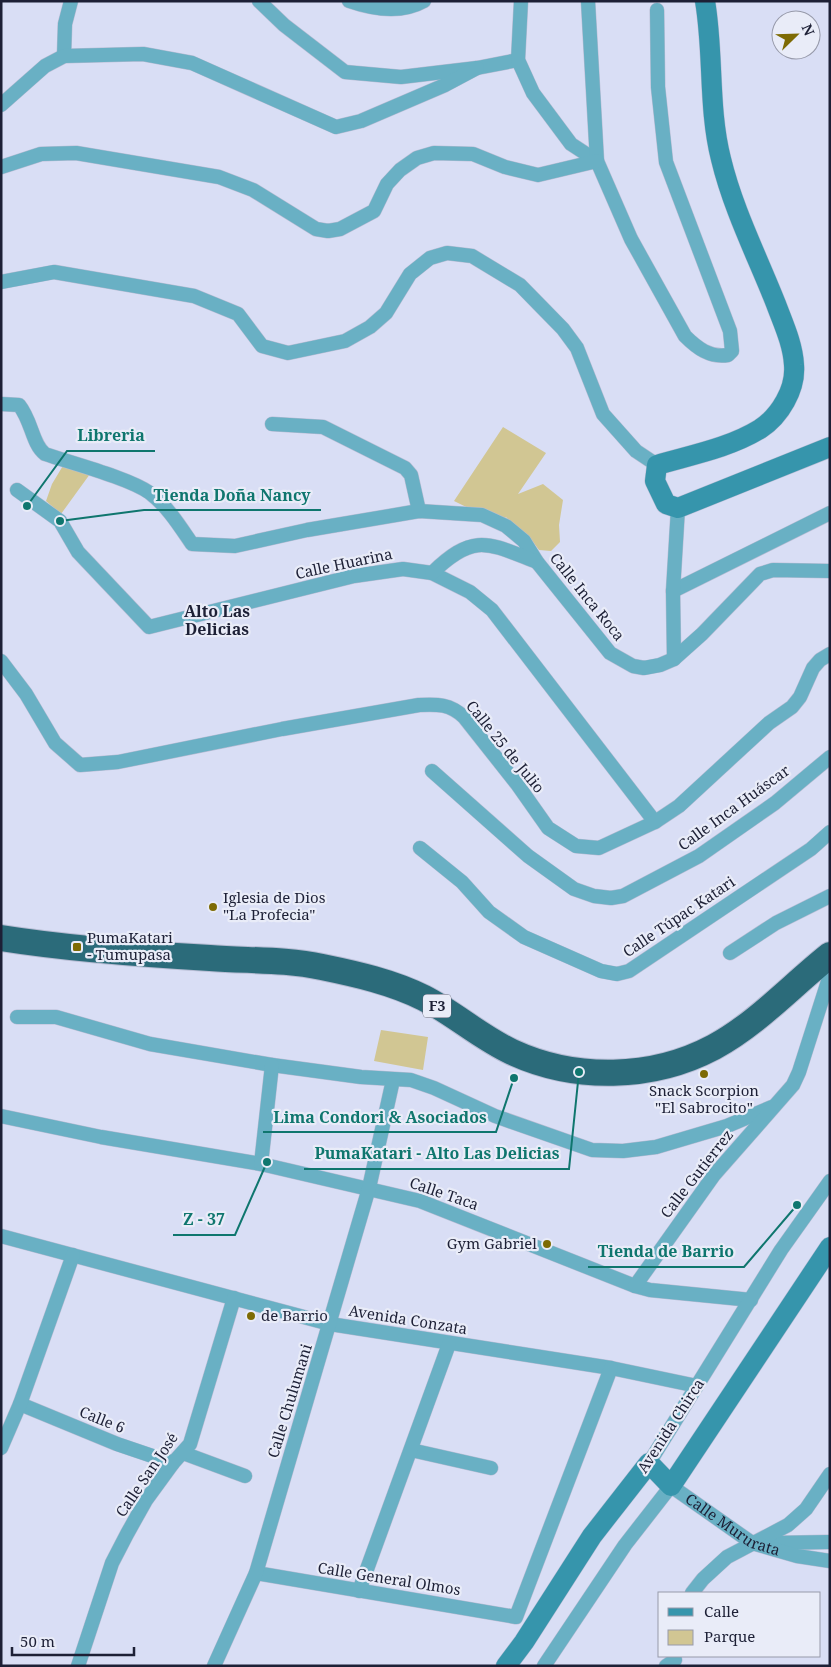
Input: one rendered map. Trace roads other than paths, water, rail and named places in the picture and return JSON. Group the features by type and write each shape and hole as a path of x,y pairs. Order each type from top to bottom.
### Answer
{"highway":[{"name":"F3","path":"1,938 197,958 280,960 319,966 376,979 422,997 449,1012 481,1035 512,1052 544,1064 579,1072 608,1073 659,1068 714,1047 765,1012 830,956"}],"street":[{"path":"64,56 65,24 71,1"},
{"path":"259,1 284,25 345,72 401,77 477,68 518,60"},
{"path":"349,1 371,9 404,8 424,1"},
{"path":"521,1 518,60 533,93 571,144 597,162"},
{"path":"588,1 597,162 631,239 685,336 694,346 709,354 728,355 732,351 730,332 666,162 658,87 657,10"},
{"path":"1,282 54,272 194,296 238,314 262,346 288,353 345,341 370,327 386,314 410,274 430,258 447,252 472,256 520,285 564,329 578,348 604,414 636,451 657,465 726,445 761,428 777,413 790,391 794,366 787,333 731,192 721,158 716,126 706,1"},
{"path":"1,104 45,66 64,56 144,54 192,63 336,127 361,121 445,85 477,68"},
{"path":"1,167 41,154 76,153 219,178 254,190 316,230 328,231 340,229 374,211 387,184 400,170 417,158 434,153 473,154 505,167 538,175 597,162"},
{"name":"Calle Inca Roca","path":"1,404 19,405 28,416 38,448 44,454 126,482 149,492 173,515 192,544 236,546 298,531 419,511 482,515 506,526 524,541 537,562 610,653 633,666 644,668 660,665 674,658 702,634 760,574 773,570 830,571"},
{"path":"272,424 324,427 404,468 411,476 419,511"},
{"path":"657,465 654,481 658,492 666,504 678,508 830,447"},
{"name":"Calle Huarina","path":"17,490 60,521 78,552 148,627 354,576 403,569 432,573 470,592 492,610 655,822"},
{"path":"674,658 673,592 678,508"},
{"path":"673,592 830,513"},
{"path":"432,573 460,550 478,543 494,546 537,562"},
{"name":"Calle 25 de Julio","path":"1,661 26,694 55,743 80,764 118,762 291,727 419,705 442,704 455,709 464,717 517,784 548,828 576,846 599,848 655,822 679,806 769,723 792,707 800,697 813,668 820,660 830,654"},
{"name":"Calle Inca Huáscar","path":"432,771 528,856 574,889 594,896 611,898 623,896 699,856 775,803 830,757"},
{"name":"Calle Túpac Katari","path":"420,848 462,882 489,912 524,937 600,972 617,974 629,971 811,849 830,832"},
{"path":"730,953 776,923 830,896"},
{"name":"Calle Gutierrez","path":"635,1286 714,1175 792,1085 799,1072 830,975"},
{"path":"17,1017 56,1017 150,1044 272,1065 393,1080 411,1080 434,1088 494,1116 592,1150 623,1152 656,1147 727,1126 772,1108"},
{"path":"261,1164 272,1065"},
{"name":"Calle Chulumani","path":"214,1666 256,1573 369,1188 393,1080"},
{"name":"Calle Taca","path":"1,1116 101,1137 261,1164 420,1200 635,1286 650,1290 751,1300"},
{"name":"Avenida Chirca","path":"506,1666 524,1642 592,1536 649,1463 781,1250 830,1181"},
{"name":"Avenida Conzata","path":"1,1236 330,1324 611,1368 697,1386"},
{"path":"544,1666 625,1545 671,1486 830,1247"},
{"path":"1,1448 20,1404 72,1255"},
{"name":"Calle San José","path":"78,1666 112,1563 146,1500 190,1444 234,1298"},
{"path":"359,1591 449,1344"},
{"name":"Calle General Olmos","path":"256,1573 516,1617 611,1368"},
{"name":"Calle 6","path":"20,1404 117,1444 245,1476"},
{"path":"411,1450 491,1468"},
{"name":"Calle Mururata","path":"649,1463 671,1486 752,1542 797,1556 830,1561"},
{"path":"693,1592 703,1579 727,1557 752,1542 788,1525 806,1509 830,1474"},
{"path":"752,1542 830,1542"}],"place":[{"name":"Libreria","path":"27,506"},
{"name":"Tienda Doña Nancy","path":"60,521"},
{"name":"Iglesia de Dios \"La Profecia\"","path":"213,907"},
{"name":"PumaKatari - Tumupasa","path":"77,947"},
{"name":"PumaKatari - Alto Las Delicias","path":"579,1072"},
{"name":"Snack Scorpion \"El Sabrocito\"","path":"704,1074"},
{"name":"Lima Condori & Asociados","path":"514,1078"},
{"name":"Z - 37","path":"267,1162"},
{"name":"Tienda de Barrio","path":"797,1205"},
{"name":"Gym Gabriel","path":"547,1244"},
{"name":"de Barrio","path":"251,1316"}],"district":[{"name":"Alto Las Delicias","path":"217,620"}]}
